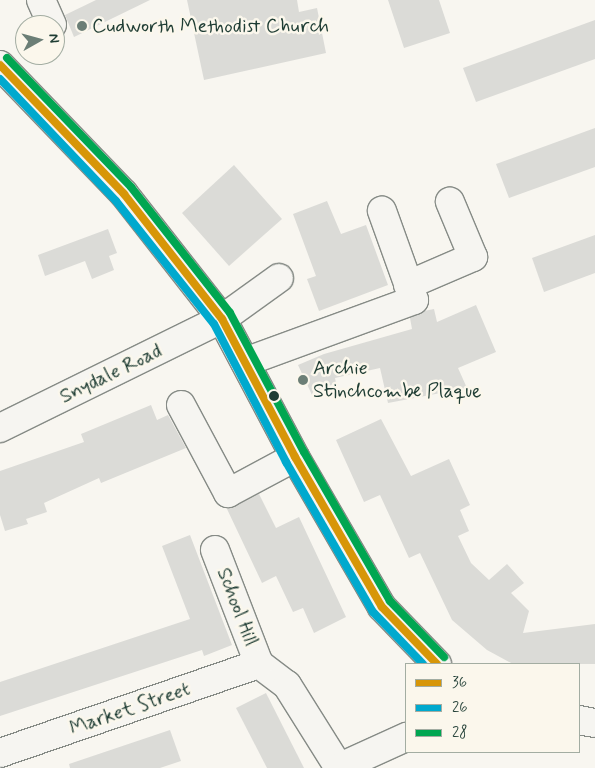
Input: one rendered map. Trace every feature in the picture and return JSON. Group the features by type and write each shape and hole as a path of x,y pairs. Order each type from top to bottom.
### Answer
{"street":[{"path":"41,0 48,15"},
{"path":"1,68 124,194 222,319 295,457 382,607 436,663"},
{"path":"408,285 473,257 450,202"},
{"path":"244,362 414,300 382,211"},
{"name":"Snydale Road","path":"0,428 222,319 279,278"},
{"path":"181,405 228,493 295,457"},
{"name":"School Hill","path":"215,550 259,664"},
{"path":"259,664 287,685 338,768 405,737"},
{"name":"Market Street","path":"0,753 259,664"},
{"path":"580,720 595,723"}],"building":[{"name":"Cudworth Methodist Church","path":"96,0 150,0 74,37 65,15"},
{"path":"187,0 297,0 299,12 317,8 326,53 204,80"},
{"path":"388,0 439,0 450,33 404,48"},
{"path":"595,20 595,59 476,102 463,68"},
{"path":"595,128 595,167 509,198 496,164"},
{"path":"234,165 282,219 229,266 182,213"},
{"path":"327,201 341,234 366,225 388,285 319,311 307,279 316,276 293,214"},
{"path":"108,229 117,253 109,256 114,270 92,279 85,261 45,276 38,255"},
{"path":"595,235 595,273 544,292 532,258"},
{"path":"476,305 496,352 458,368 467,388 388,403 380,368 335,378 336,383 312,395 298,365 324,354 412,329 410,318 424,311 434,309 437,322"},
{"path":"151,405 157,420 168,415 186,448 101,483 99,478 44,503 47,512 26,519 28,524 5,531 0,515 0,471 84,442 81,434"},
{"path":"381,419 411,476 449,459 470,505 460,510 469,531 458,536 471,563 489,580 507,564 524,583 511,593 529,611 523,633 595,624 595,664 511,663 487,650 452,620 420,553 409,558 380,495 364,502 336,440"},
{"path":"259,494 276,528 299,517 346,617 314,633 303,608 293,612 276,576 262,583 227,509"},
{"path":"190,535 232,645 204,656 202,650 0,716 0,682 190,619 162,546"},
{"path":"266,693 304,768 267,768 236,708"},
{"path":"170,730 181,761 160,768 70,768 69,764"}],"transit line":[{"name":"28","path":"7,58 131,187 230,313 304,452 390,601 444,657"},
{"name":"36","path":"0,65 124,194 222,319 295,457 382,607 436,663"},
{"name":"26","path":"0,79 116,201 214,324 286,462 373,612 422,663"}],"place":[{"name":"Cudworth Methodist Church","path":"82,26"},
{"name":"Archie Stinchcombe Plaque","path":"303,380"}]}
